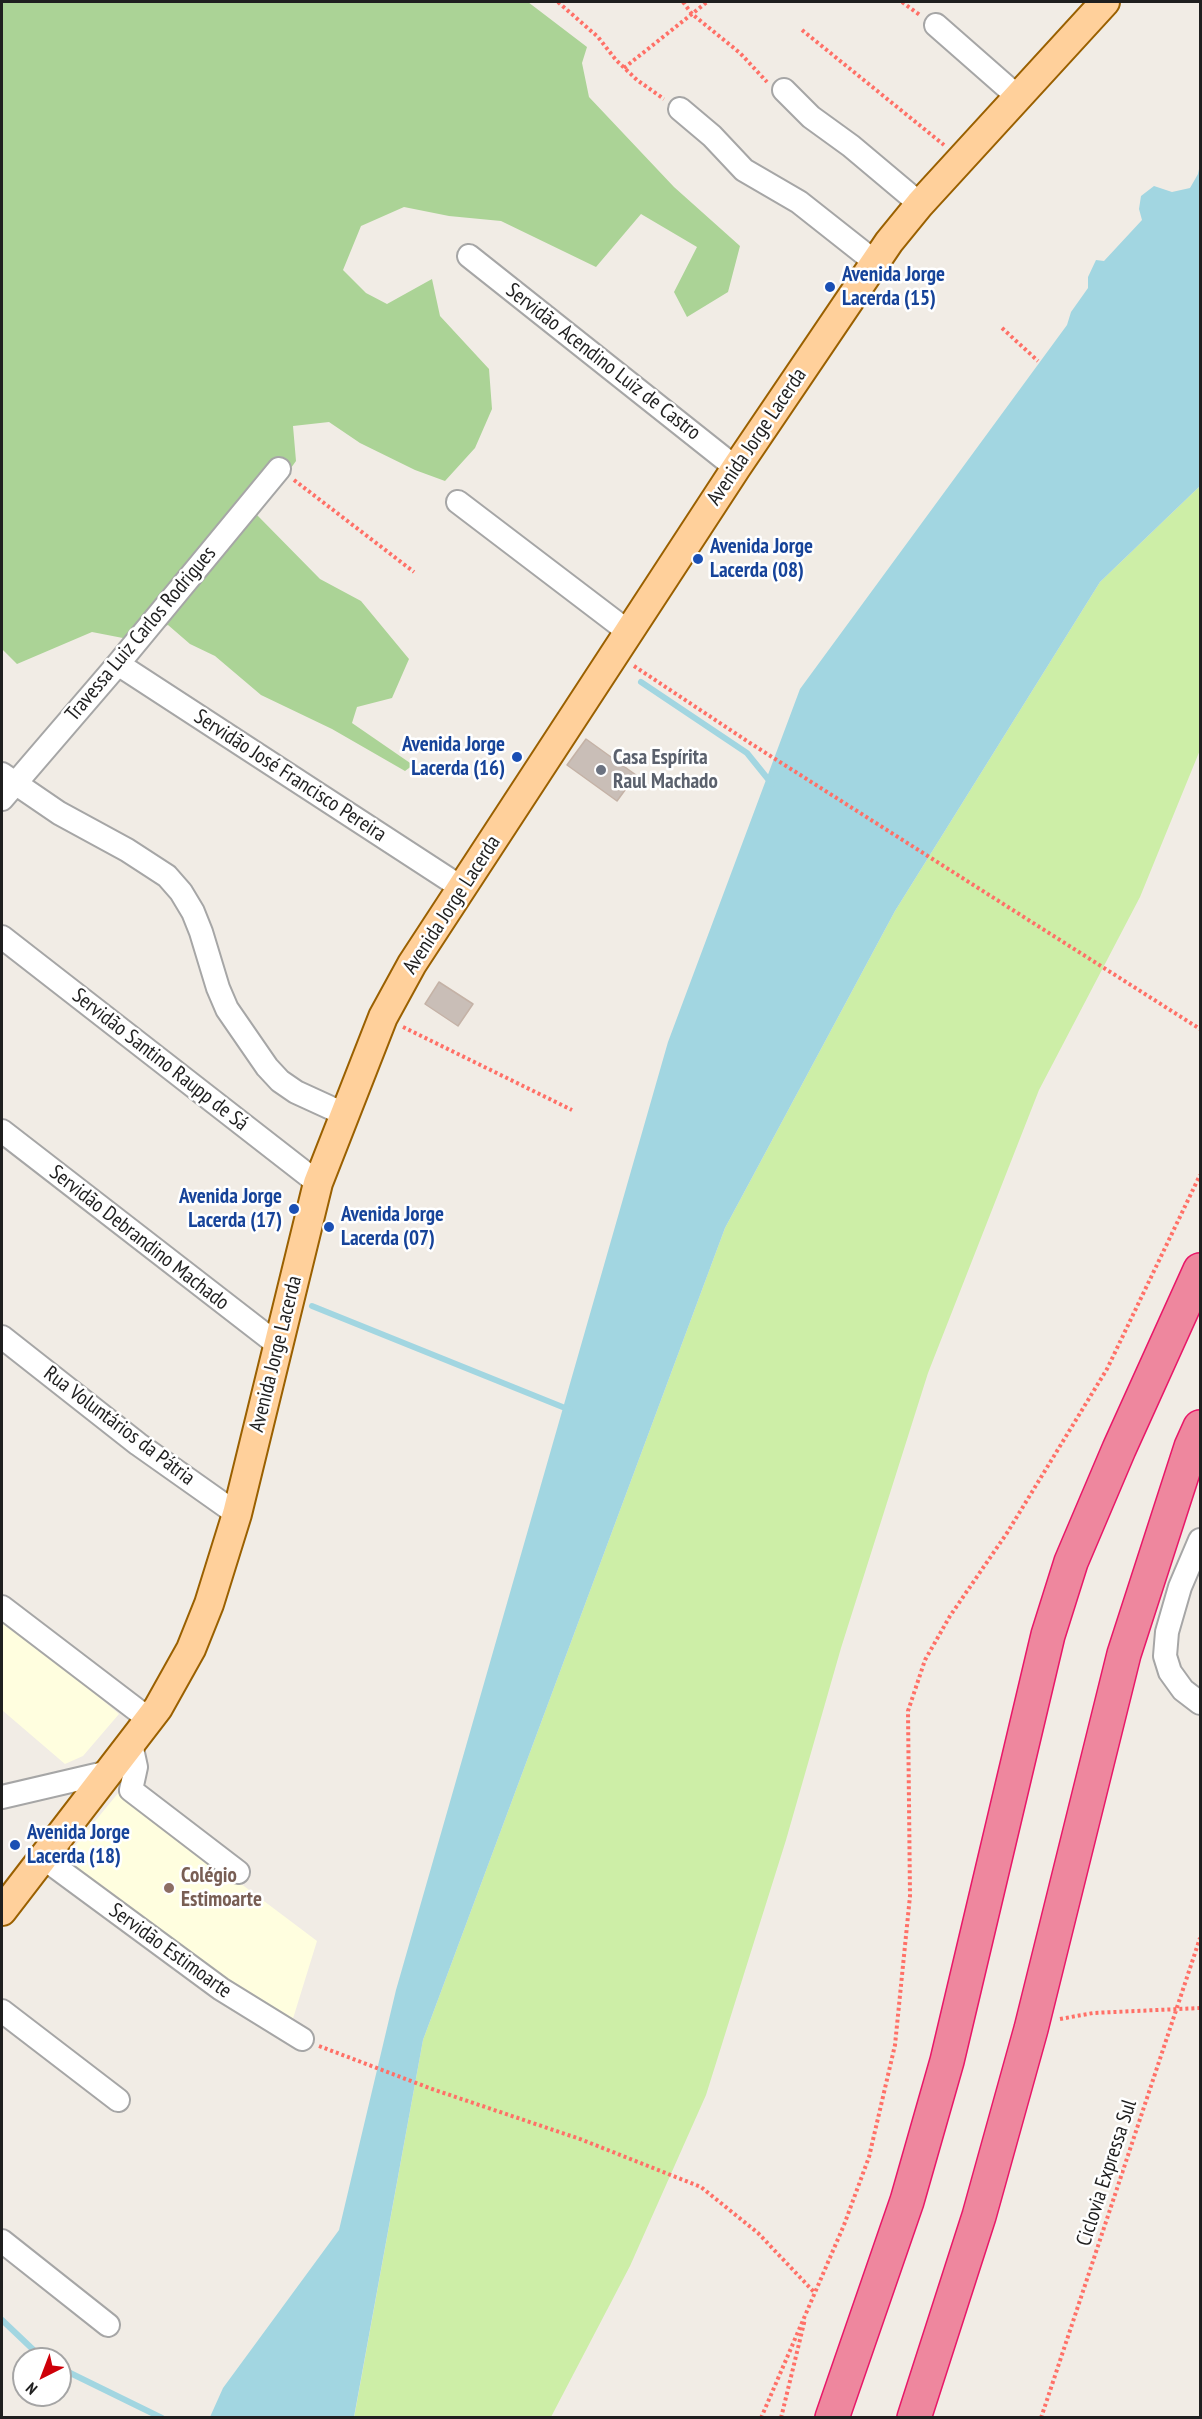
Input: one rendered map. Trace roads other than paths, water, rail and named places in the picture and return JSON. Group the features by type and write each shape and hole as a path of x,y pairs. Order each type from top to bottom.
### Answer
{"highway":[{"path":"832,2418 907,2200 944,2072 1048,1635 1071,1562 1178,1314 1200,1270"},
{"path":"914,2418 979,2216 1031,2029 1073,1853 1125,1654 1191,1447 1200,1427"}],"main road":[{"name":"Avenida Jorge Lacerda","path":"2,1911 150,1719 191,1649 209,1604 237,1514 318,1183 383,1017 412,964 736,468 875,262 920,204 1102,3"}],"street":[{"path":"936,25 1018,97"},
{"path":"784,90 812,117 851,146 920,204"},
{"path":"680,109 712,136 744,170 799,202 875,262"},
{"name":"Servidão Acendino Luiz de Castro","path":"469,256 736,468"},
{"name":"Travessa Luiz Carlos Rodrigues","path":"6,786 118,664 279,469"},
{"path":"458,501 623,643"},
{"name":"Servidão José Francisco Pereira","path":"118,664 462,888"},
{"path":"6,786 127,850 167,876 181,892 193,912 227,1009 267,1067 280,1081 296,1092 344,1114"},
{"name":"Servidão Santino Raupp de Sá","path":"2,938 318,1183"},
{"name":"Servidão Debrandino Machado","path":"2,1131 277,1344"},
{"name":"Rua Voluntários da Pátria","path":"2,1337 129,1437 237,1514"},
{"path":"1200,1540 1180,1587 1167,1632 1165,1656 1170,1672 1184,1690 1200,1703"},
{"path":"2,1607 150,1719"},
{"path":"131,1744 136,1767 131,1790 238,1872"},
{"path":"2,1797 109,1772"},
{"name":"Servidão Estimoarte","path":"42,1857 221,1989 302,2039"},
{"path":"2,2011 118,2100"},
{"path":"2,2241 108,2325"}],"water":[{"path":"1200,164 1200,486 1100,582 895,911 725,1228 423,2040 354,2417 210,2417 223,2388 339,2230 396,1990 668,1042 800,689 1067,325 1071,312 1088,288 1088,277 1096,260 1104,261 1142,220 1139,209 1141,196 1154,186 1172,192 1190,188 1198,174"}],"waterway":[{"path":"641,682 747,753 772,784"},
{"path":"312,1306 570,1410"},
{"path":"2,2320 30,2347"},
{"path":"72,2374 162,2418"}],"place":[{"name":"Avenida Jorge Lacerda (15)","path":"830,287"},
{"name":"Avenida Jorge Lacerda (08)","path":"698,559"},
{"name":"Avenida Jorge Lacerda (16)","path":"517,757"},
{"name":"Casa Espírita Raul Machado","path":"601,770"},
{"name":"Avenida Jorge Lacerda (17)","path":"294,1209"},
{"name":"Avenida Jorge Lacerda (07)","path":"329,1227"},
{"name":"Avenida Jorge Lacerda (18)","path":"15,1845"},
{"name":"Colégio Estimoarte","path":"169,1888"}]}
